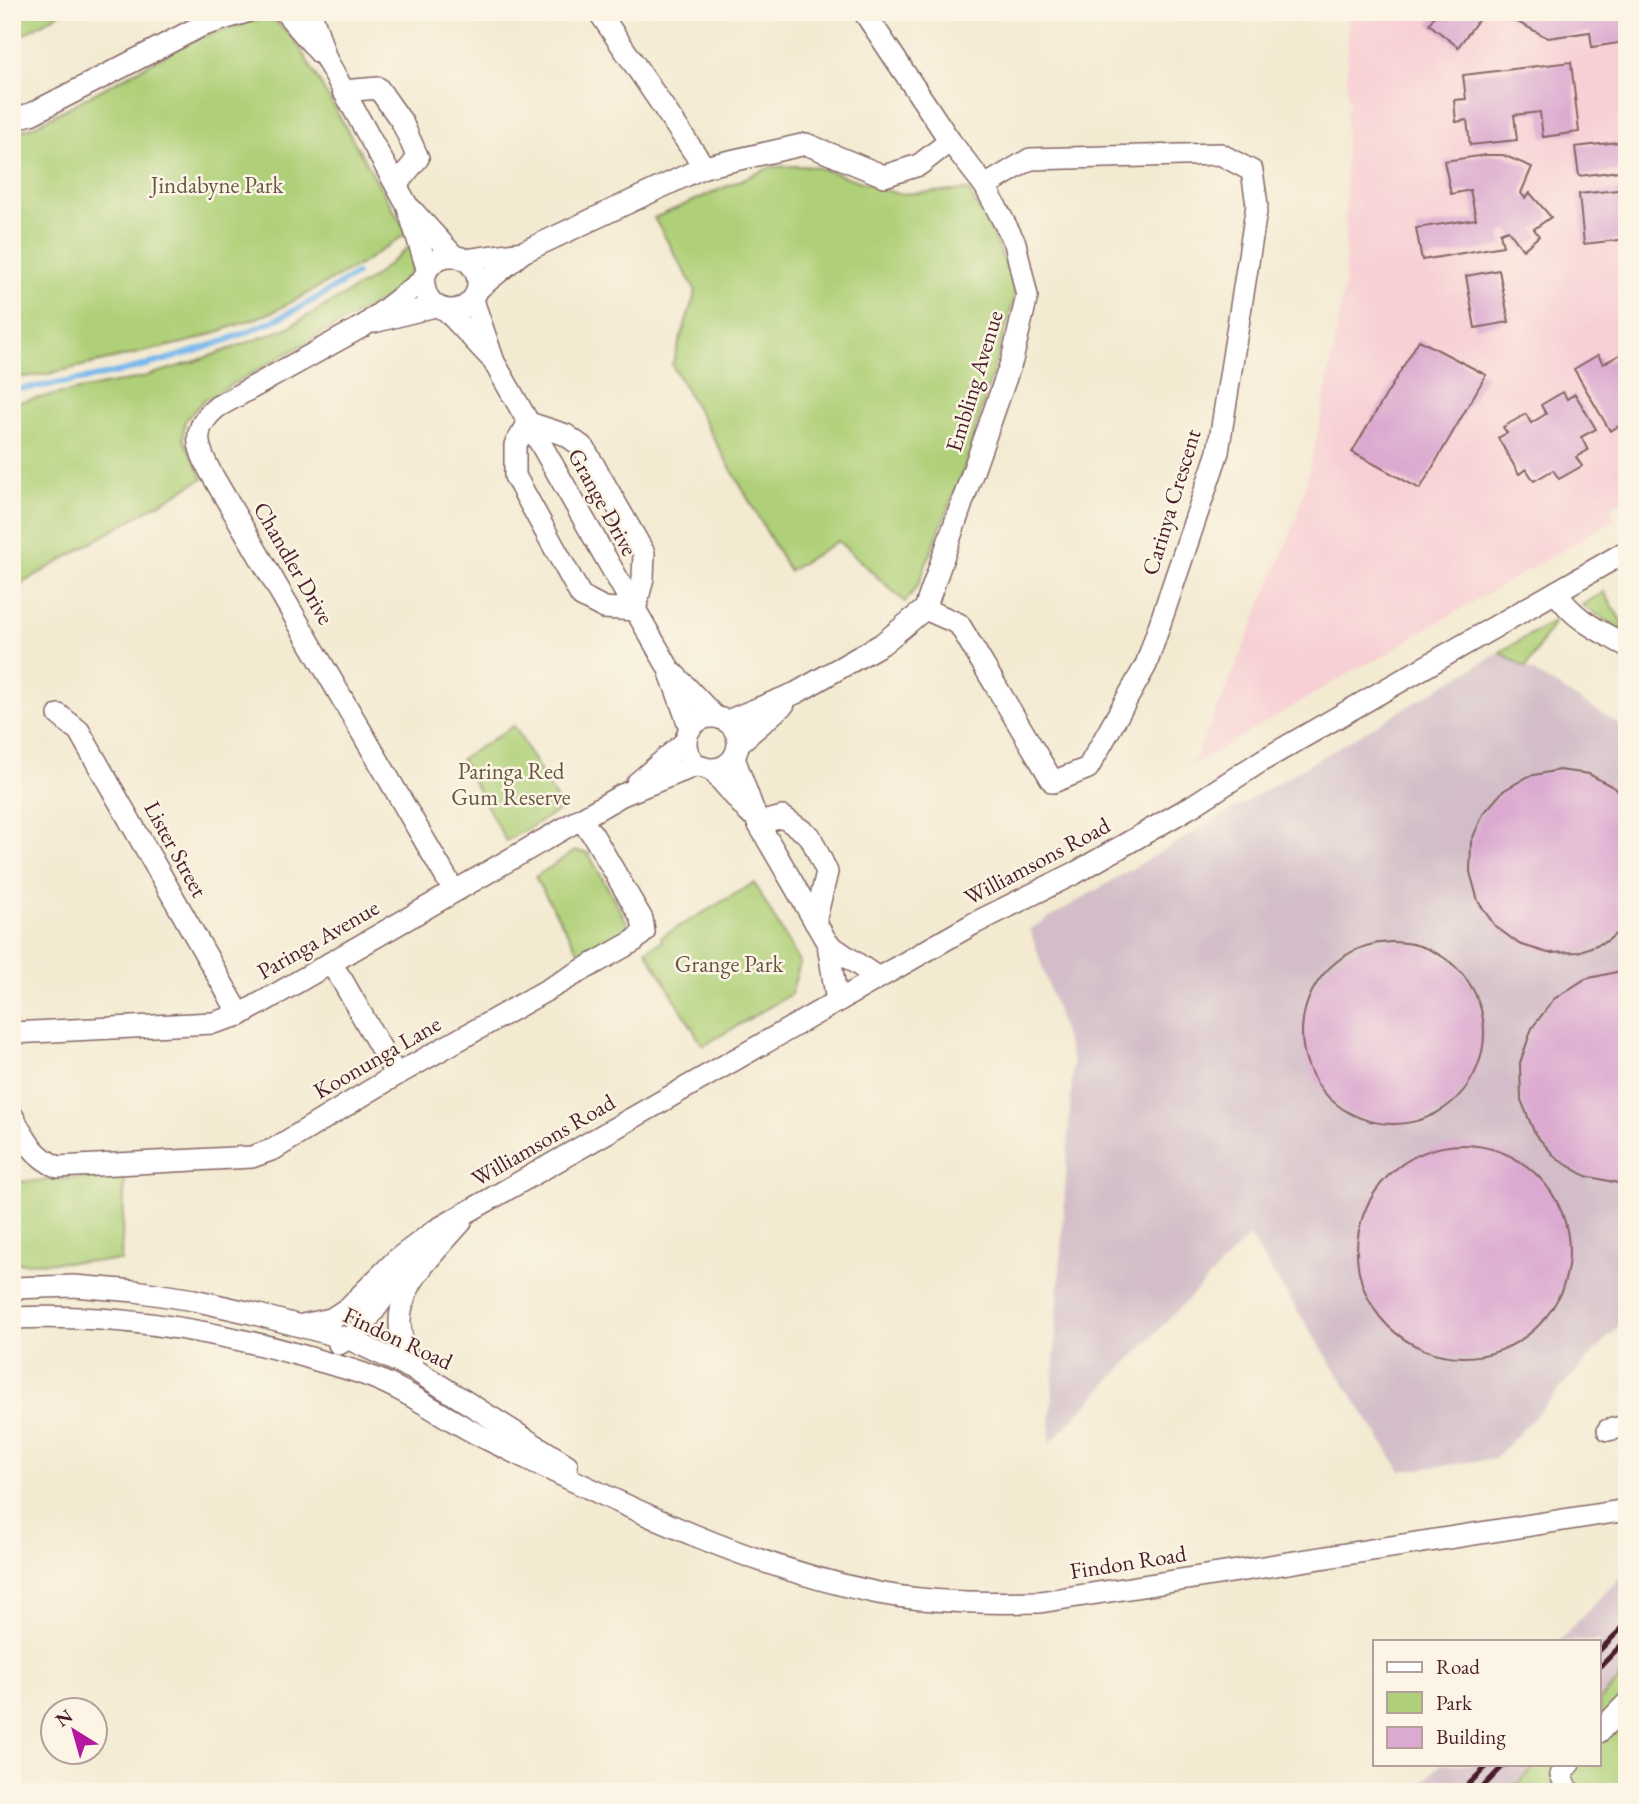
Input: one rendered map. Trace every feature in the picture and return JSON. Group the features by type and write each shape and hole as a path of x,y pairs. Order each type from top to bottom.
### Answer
{"street":[{"path":"12,119 31,114 208,19 246,12"},
{"path":"285,12 326,60 407,205 425,274 426,297 441,308 464,308 523,252 704,167 806,144 884,176 919,165 950,141"},
{"path":"311,12 326,60"},
{"path":"599,12 704,167"},
{"name":"Embling Avenue","path":"864,12 950,141 985,187 1014,243 1027,296 1012,360 925,608"},
{"path":"344,92 378,88 402,122 418,158 396,185"},
{"name":"Carinya Crescent","path":"925,608 959,624 1053,782 1088,768 1146,665 1218,452 1257,205 1252,171 1220,154 1030,159 985,187"},
{"path":"407,205 477,271 475,295"},
{"path":"425,274 438,258 523,252"},
{"name":"Chandler Drive","path":"425,274 365,324 217,407 202,424 198,436 199,448 211,473 454,891"},
{"name":"Grange Drive","path":"475,295 494,362 668,667 688,735"},
{"name":"Chandler Drive","path":"365,324 441,308"},
{"name":"Grange Drive","path":"441,308 494,362"},
{"path":"529,423 566,435 584,448 644,553 643,578 635,610 604,608 581,596 514,476 515,445 529,423"},
{"name":"Williamsons Road","path":"302,1325 331,1319 348,1308 396,1260 436,1230 992,914 1088,866 1192,806 1257,764 1627,551"},
{"path":"1556,592 1566,608 1580,620 1627,646"},
{"path":"758,822 705,767 689,756 688,735 699,720 721,718 796,693 882,644 925,608"},
{"name":"Grange Drive","path":"668,667 721,718"},
{"path":"705,767 725,766 796,693"},
{"name":"Lister Street","path":"59,715 79,731 240,1015"},
{"path":"721,718 735,729 737,751 758,822 828,944 837,1002"},
{"name":"Paringa Avenue","path":"622,795 688,735"},
{"name":"Paringa Avenue","path":"12,1033 213,1023 240,1015 622,795 705,767"},
{"path":"758,822 783,817 810,836 827,872 815,922"},
{"name":"Koonunga Lane","path":"12,1115 29,1146 45,1162 58,1167 252,1157 274,1149 396,1075 634,941 644,932 642,919 593,835 580,819"},
{"path":"828,944 878,978"},
{"path":"330,963 396,1075"},
{"path":"415,1370 404,1352 400,1336 400,1314 404,1298 414,1277 469,1212"},
{"name":"Williamsons Road","path":"346,1339 359,1331 404,1270 469,1212"},
{"name":"Findon Road","path":"12,1288 74,1286 135,1291 194,1300 302,1325 346,1339 415,1370 646,1515"},
{"path":"348,1308 341,1319 341,1329 357,1363 368,1376"},
{"name":"Findon Road","path":"12,1318 82,1317 150,1323 247,1340 368,1376 401,1390 484,1438 722,1548 816,1579 880,1593 970,1603 1040,1602 1627,1510"},
{"path":"295,1354 330,1349 346,1339"},
{"path":"1600,1731 1627,1703"},
{"path":"1568,1766 1561,1776 1569,1792"}],"shaded area":[{"path":"1348,12 1627,12 1627,497 1611,507 1615,520 1414,636 1392,652 1358,668 1191,766 1228,685 1297,518 1320,423 1345,282 1346,110 1350,105 1347,95"},
{"path":"1500,652 1627,729 1627,1317 1495,1459 1401,1471 1249,1236 1049,1444 1073,1062 1030,929"},
{"path":"1627,1570 1627,1672 1600,1700 1600,1640 1560,1640"},
{"path":"1439,1766 1535,1766 1510,1792 1414,1792"}],"green space":[{"path":"12,12 62,12 12,41"},
{"name":"Jindabyne Park","path":"263,18 275,21 295,40 407,233 361,264 273,312 195,340 43,375 12,378 12,134 36,125 195,39"},
{"path":"771,167 816,167 898,194 968,190 988,224 1014,283 1014,300 965,466 918,585 905,602 838,541 789,571 672,365 696,291 654,218"},
{"path":"411,245 412,268 389,296 203,401 185,421 183,438 203,478 12,589 12,403 140,378 285,329 370,280"},
{"path":"1604,592 1627,631 1627,633 1582,605"},
{"path":"1555,620 1526,668 1500,652"},
{"name":"Paringa Red Gum Reserve","path":"514,726 562,809 506,841 461,759"},
{"path":"575,851 588,853 629,926 626,937 584,961 535,877"},
{"name":"Grange Park","path":"754,883 800,963 791,994 703,1046 646,950 662,941 661,937"},
{"path":"12,1171 18,1182 125,1175 121,1261 12,1263"},
{"path":"1627,1672 1627,1792 1510,1792 1535,1766 1600,1766 1600,1700"}],"building":[{"path":"1437,12 1484,12 1458,47 1429,24"},
{"path":"1509,12 1627,12 1625,42 1592,47 1590,32 1548,38 1506,16"},
{"path":"1571,62 1579,132 1543,137 1540,112 1514,115 1517,140 1470,145 1467,120 1456,122 1454,100 1466,99 1463,75"},
{"path":"1627,141 1627,170 1579,176 1575,147"},
{"path":"1503,155 1532,167 1521,193 1525,198 1530,193 1551,217 1534,229 1539,236 1523,250 1508,230 1500,233 1503,246 1422,260 1416,228 1476,219 1470,190 1451,194 1444,161"},
{"path":"1627,189 1627,239 1584,244 1579,194"},
{"path":"1499,270 1509,322 1475,328 1466,276"},
{"path":"1419,340 1486,375 1420,489 1352,452"},
{"path":"1621,354 1627,363 1627,422 1610,431 1574,369 1598,355 1603,364"},
{"path":"1563,392 1567,399 1575,394 1596,429 1581,437 1588,450 1576,457 1582,466 1559,479 1553,470 1534,481 1526,469 1519,474 1498,438 1507,433 1503,427 1526,414 1531,423 1546,414 1541,405"},
{"path":"1559,770 1589,774 1615,788 1627,799 1627,925 1607,941 1578,952 1548,953 1519,944 1495,926 1478,901 1470,872 1471,842 1483,814 1503,791 1529,776"},
{"path":"1393,942 1428,949 1444,957 1457,969 1469,982 1477,998 1484,1033 1477,1068 1469,1084 1457,1097 1444,1109 1428,1117 1393,1124 1358,1117 1342,1109 1329,1097 1317,1084 1309,1068 1302,1033 1309,998 1317,982 1329,969 1342,957 1358,949"},
{"path":"1627,972 1627,1183 1586,1176 1557,1159 1535,1134 1521,1100 1520,1063 1532,1028 1554,999 1585,979"},
{"path":"1463,1145 1504,1153 1538,1176 1561,1210 1569,1251 1561,1292 1538,1326 1504,1349 1463,1357 1422,1349 1388,1326 1365,1292 1357,1251 1365,1210 1388,1176 1422,1153"}],"waterway":[{"path":"12,390 127,370 204,348 277,319 356,274"}],"railway":[{"path":"1600,1650 1627,1623"},
{"path":"1600,1667 1627,1639"},
{"path":"1461,1792 1487,1766"},
{"path":"1478,1792 1503,1766"}]}
